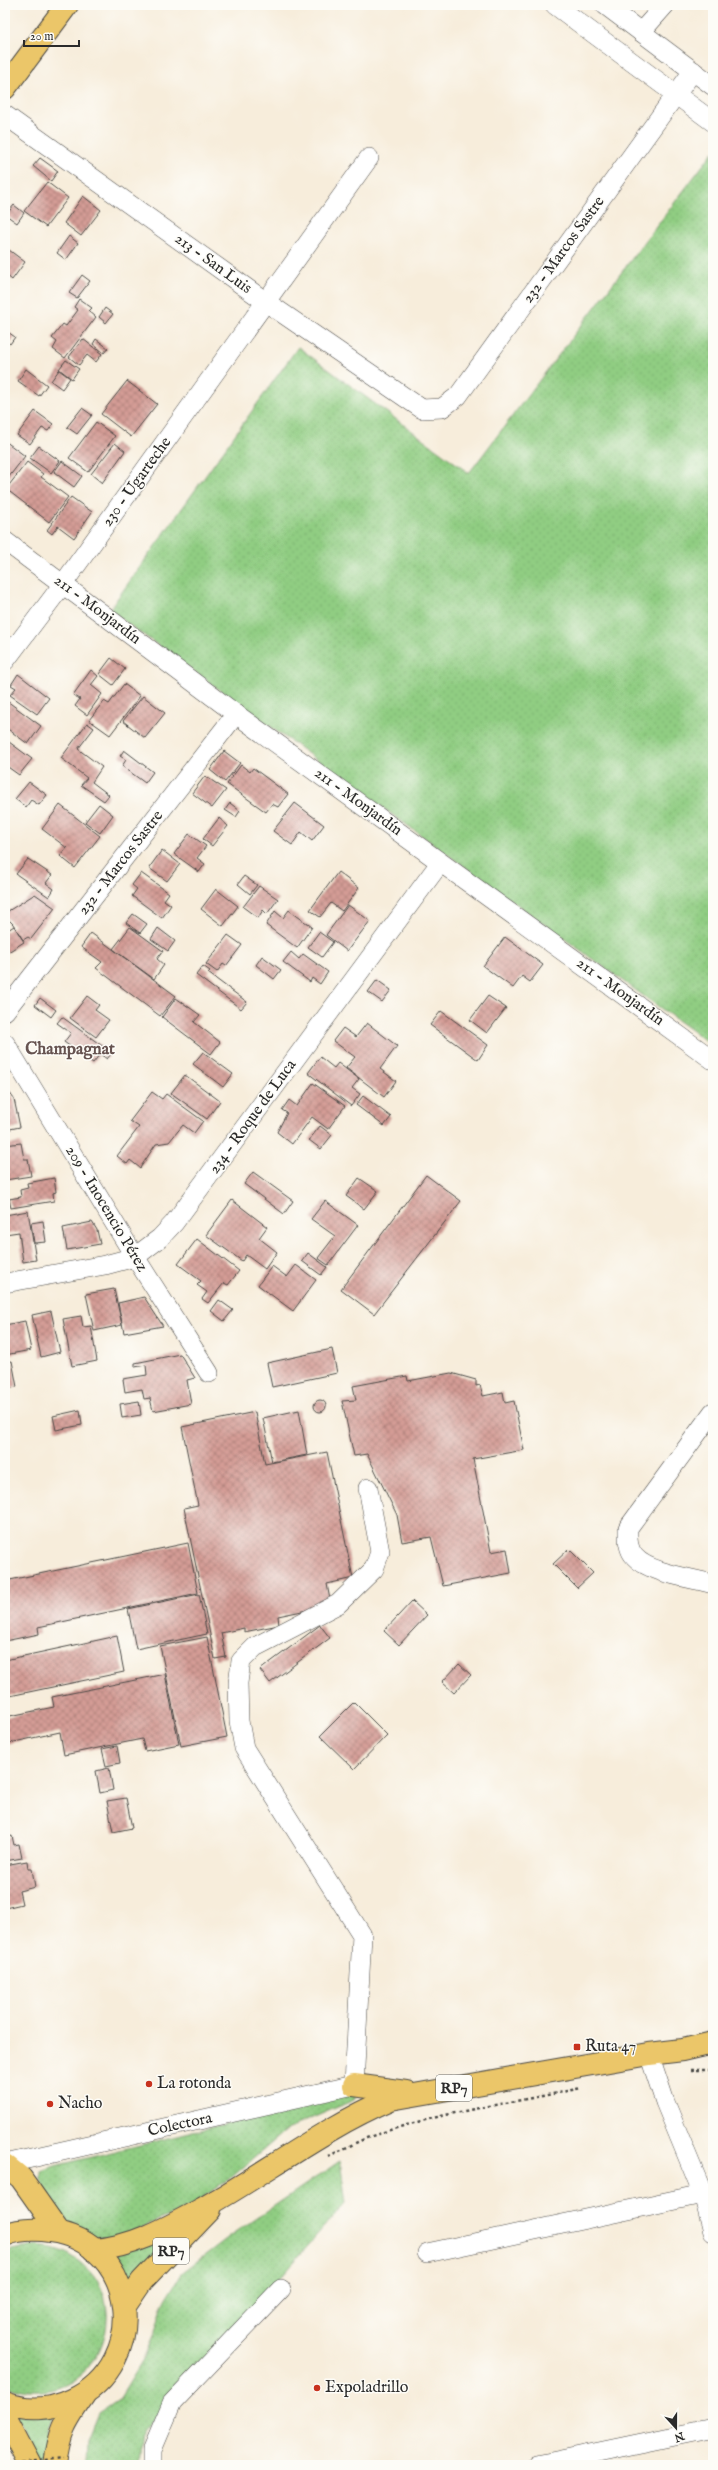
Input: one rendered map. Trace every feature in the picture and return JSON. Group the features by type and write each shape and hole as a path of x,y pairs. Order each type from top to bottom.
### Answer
{"main road":[{"path":"5,88 67,5"},
{"name":"RP7","path":"94,2250 122,2246 160,2232 220,2199 364,2110 391,2099 649,2054 683,2050 713,2042"},
{"path":"354,2085 423,2094"},
{"path":"5,2165 21,2178 59,2232"},
{"name":"RP7","path":"125,2306 142,2281 189,2234 220,2199"},
{"path":"5,2235 36,2229 59,2232 78,2239 94,2250 109,2266 119,2284 125,2306 125,2326 121,2347 113,2365 100,2382 84,2395 65,2423 58,2440 60,2462"},
{"path":"5,2403 15,2406 39,2409 62,2404 84,2395"},
{"path":"5,2418 20,2465"}],"street":[{"path":"555,5 713,122"},
{"path":"604,5 713,86"},
{"path":"641,32 665,5"},
{"name":"232 - Marcos Sastre","path":"422,409 442,408 458,396 693,71"},
{"name":"213 - San Luis","path":"5,115 266,302 422,409"},
{"name":"230 - Ugarteche","path":"5,661 63,584 369,158"},
{"name":"211 - Monjardín","path":"5,541 236,714 713,1060"},
{"name":"232 - Marcos Sastre","path":"5,1011 236,714"},
{"name":"234 - Roque de Luca","path":"5,1283 105,1265 135,1257 160,1238 174,1223 440,863"},
{"name":"209 - Inocencio Pérez","path":"5,1043 135,1257 209,1373"},
{"path":"713,1412 628,1528 628,1542 634,1556 646,1566 713,1584"},
{"path":"354,2085 362,1935 244,1748 240,1721 238,1683 241,1661 255,1648 338,1604 374,1570 380,1552 368,1488"},
{"path":"649,2054 665,2102 703,2194 713,2232"},
{"name":"Colectora","path":"5,2165 354,2085"},
{"path":"427,2253 703,2194"},
{"path":"152,2465 152,2450 172,2403 281,2289"},
{"path":"537,2465 713,2428"}],"path":[{"path":"687,2070 713,2070"},
{"path":"326,2158 378,2134 410,2125 459,2112 588,2087"},
{"path":"20,2465 60,2462"}],"green space":[{"path":"713,152 713,1046 109,610 298,347 469,473"},
{"path":"359,2091 354,2100 289,2128 225,2183 181,2211 117,2238 94,2237 79,2233 50,2205 42,2187 42,2171 55,2166"},
{"path":"340,2161 346,2203 143,2432 140,2465 86,2465 87,2440 98,2413 120,2398 142,2362 155,2332 163,2304 183,2272 230,2236"},
{"path":"203,2214 126,2287 110,2258"},
{"path":"35,2246 59,2250 87,2268 103,2291 107,2318 102,2345 88,2368 66,2385 38,2391 5,2385 5,2253 11,2250"},
{"path":"56,2413 49,2428 47,2465 38,2465 26,2432 14,2414"}],"building":[{"path":"40,158 58,171 51,181 33,166"},
{"path":"47,182 68,198 46,227 24,211"},
{"path":"83,196 101,210 81,236 64,223"},
{"path":"14,205 24,213 17,223 6,215"},
{"path":"69,236 78,243 66,260 57,253"},
{"path":"5,247 25,262 12,280 5,274"},
{"path":"82,275 90,281 77,298 69,293"},
{"path":"79,299 92,308 89,311 96,317 65,358 53,349 57,342 52,338 63,324 66,326 78,310 74,307"},
{"path":"105,308 113,314 106,323 99,317"},
{"path":"5,330 15,337 10,344 5,340"},
{"path":"83,339 102,354 96,362 87,355 79,365 69,357"},
{"path":"96,339 108,348 104,353 93,344"},
{"path":"66,360 79,369 72,379 59,369"},
{"path":"26,369 47,385 39,396 18,381"},
{"path":"59,370 70,378 62,389 51,381"},
{"path":"127,381 157,404 131,437 101,414"},
{"path":"82,408 92,415 77,434 67,427"},
{"path":"35,411 53,424 48,431 42,428 30,444 17,435"},
{"path":"96,422 115,436 88,472 69,458"},
{"path":"5,441 25,456 5,482"},
{"path":"115,443 125,451 102,483 91,474"},
{"path":"39,446 60,461 51,473 30,458"},
{"path":"62,461 82,476 74,487 54,472"},
{"path":"27,462 43,474 41,477 68,497 49,522 6,489"},
{"path":"71,497 92,512 74,538 58,526 52,534 47,530"},
{"path":"111,658 125,669 113,685 99,674"},
{"path":"91,670 98,676 91,685 102,694 87,715 75,706 80,699 73,695"},
{"path":"18,674 49,698 37,714 10,695 16,688 11,685"},
{"path":"124,684 140,696 110,735 89,720 104,701 109,704"},
{"path":"143,696 165,713 145,738 123,721"},
{"path":"7,701 41,726 28,744 5,727 5,704"},
{"path":"87,723 94,728 78,749 102,767 92,782 109,795 104,801 81,785 87,778 61,758"},
{"path":"5,739 32,759 19,775 5,765"},
{"path":"124,750 153,772 145,783 122,766 126,760 120,756"},
{"path":"224,751 240,763 225,782 210,770"},
{"path":"241,765 250,772 253,768 288,794 278,807 272,804 266,812 227,784"},
{"path":"205,776 226,790 212,808 192,793"},
{"path":"29,782 47,795 39,805 31,800 26,807 15,799"},
{"path":"230,803 240,811 236,817 225,810"},
{"path":"295,803 324,825 312,841 301,832 292,845 273,831"},
{"path":"99,804 113,815 100,833 85,822"},
{"path":"60,805 100,836 75,868 60,856 67,848 42,829"},
{"path":"219,818 228,826 212,846 203,839"},
{"path":"189,834 206,846 197,858 205,864 199,872 174,854"},
{"path":"162,850 180,864 167,881 149,868"},
{"path":"28,859 52,875 46,883 54,889 49,897 16,874"},
{"path":"338,872 359,888 342,911 331,903 320,917 310,910"},
{"path":"141,873 169,893 164,900 171,905 162,918 132,896 137,889 132,885"},
{"path":"244,876 257,885 250,894 238,884"},
{"path":"259,886 278,899 267,914 263,910 258,918 243,907"},
{"path":"216,889 238,906 223,926 201,909"},
{"path":"35,894 55,908 31,939 28,937 23,940 13,924 5,916 5,913"},
{"path":"348,905 370,921 347,951 326,935"},
{"path":"289,910 312,927 297,948 266,925 275,911 283,918"},
{"path":"133,914 147,924 140,933 126,923"},
{"path":"14,926 24,942 5,954 5,932"},
{"path":"130,927 163,951 157,959 164,965 154,979 113,949"},
{"path":"158,928 175,941 168,951 151,939"},
{"path":"319,932 333,942 322,957 308,947"},
{"path":"91,933 176,996 160,1016 96,968 102,962 81,947"},
{"path":"228,935 242,945 226,966 223,964 217,972 206,964"},
{"path":"505,937 543,965 530,982 522,976 513,988 483,966"},
{"path":"291,952 299,959 303,954 328,972 320,984 312,978 310,982 283,962"},
{"path":"262,956 281,970 274,979 256,965"},
{"path":"203,966 210,971 208,973 247,1002 241,1009 196,975"},
{"path":"377,980 391,990 382,1002 368,992"},
{"path":"87,996 99,1005 95,1010 109,1020 96,1037 70,1018"},
{"path":"488,996 506,1008 487,1033 470,1020"},
{"path":"40,998 56,1010 51,1017 35,1005"},
{"path":"176,998 200,1015 194,1022 220,1042 211,1054 162,1017"},
{"path":"441,1011 488,1045 478,1060 430,1025"},
{"path":"62,1017 112,1053 107,1059 100,1054 93,1063 64,1042 71,1033 57,1023"},
{"path":"367,1023 397,1046 380,1069 396,1081 384,1097 346,1068 355,1057 333,1041 343,1028 356,1037"},
{"path":"203,1052 233,1074 223,1087 193,1064"},
{"path":"320,1057 334,1068 338,1063 359,1079 352,1088 360,1094 351,1106 308,1073"},
{"path":"185,1075 220,1101 207,1119 171,1093"},
{"path":"313,1083 345,1106 328,1129 312,1117 292,1144 277,1132 287,1113 282,1110 289,1100 297,1106"},
{"path":"7,1089 14,1099 20,1127 5,1130 5,1090"},
{"path":"152,1092 162,1099 166,1094 203,1121 194,1133 183,1125 169,1142 156,1144 140,1168 130,1160 127,1164 117,1156 139,1127 130,1121"},
{"path":"363,1096 391,1117 384,1126 356,1105"},
{"path":"320,1126 332,1135 321,1149 309,1140"},
{"path":"21,1143 24,1159 28,1159 31,1176 5,1180 5,1145"},
{"path":"253,1172 293,1201 284,1214 244,1184"},
{"path":"426,1175 461,1201 374,1314 341,1289"},
{"path":"54,1178 56,1192 53,1193 54,1201 11,1208 9,1199 21,1197 20,1190 28,1188 27,1183"},
{"path":"359,1178 378,1191 364,1209 346,1196"},
{"path":"232,1200 267,1227 259,1238 277,1252 265,1269 246,1255 242,1261 206,1235"},
{"path":"325,1201 358,1225 328,1265 318,1258 335,1236 311,1219"},
{"path":"28,1211 36,1260 23,1262 19,1232 5,1234 5,1215"},
{"path":"43,1221 46,1242 34,1243 31,1223"},
{"path":"92,1222 97,1230 100,1244 67,1250 63,1228"},
{"path":"197,1239 239,1271 228,1285 224,1283 208,1303 202,1299 207,1292 197,1285 201,1281 178,1264"},
{"path":"308,1253 327,1267 321,1275 302,1261"},
{"path":"296,1265 316,1280 293,1311 258,1285 272,1266 287,1277"},
{"path":"114,1289 122,1325 94,1331 86,1294"},
{"path":"144,1297 163,1326 124,1333 118,1303"},
{"path":"219,1300 233,1310 224,1321 211,1311"},
{"path":"51,1311 60,1352 41,1357 32,1315"},
{"path":"81,1316 83,1327 91,1326 97,1361 72,1366 63,1319"},
{"path":"25,1321 31,1350 5,1355 5,1325"},
{"path":"332,1349 337,1373 272,1387 267,1363"},
{"path":"180,1354 195,1378 187,1380 191,1404 153,1411 150,1398 144,1399 142,1389 125,1392 123,1379 147,1375 146,1365 135,1367 135,1363"},
{"path":"12,1361 17,1387 5,1389 5,1362"},
{"path":"451,1373 476,1380 476,1386 480,1385 483,1396 503,1392 505,1403 514,1401 524,1450 473,1459 491,1552 507,1549 511,1573 443,1586 431,1537 402,1542 397,1515 367,1454 354,1456 342,1401 356,1400 353,1386 407,1376 408,1381"},
{"path":"322,1400 325,1401 325,1411 318,1412 315,1411 314,1404 315,1401"},
{"path":"139,1401 141,1415 122,1418 120,1404"},
{"path":"80,1410 82,1425 56,1430 53,1416"},
{"path":"299,1410 307,1455 272,1462 263,1418"},
{"path":"255,1412 265,1464 327,1452 353,1578 327,1584 331,1605 278,1616 279,1625 244,1632 244,1628 221,1633 226,1657 215,1659 184,1508 198,1505 182,1427"},
{"path":"188,1543 198,1593 38,1627 39,1634 5,1641 5,1581"},
{"path":"569,1549 593,1573 577,1588 553,1564"},
{"path":"199,1594 207,1634 136,1649 128,1609"},
{"path":"412,1601 427,1615 399,1645 384,1631"},
{"path":"320,1625 330,1638 270,1683 260,1670"},
{"path":"117,1636 124,1672 5,1697 5,1660"},
{"path":"207,1637 227,1737 181,1746 160,1646"},
{"path":"459,1664 471,1675 454,1693 442,1682"},
{"path":"165,1674 179,1744 145,1751 142,1739 64,1755 60,1732 5,1744 5,1717 54,1707 52,1697"},
{"path":"354,1702 387,1735 354,1769 320,1736"},
{"path":"117,1746 120,1763 106,1766 102,1749"},
{"path":"109,1768 113,1790 100,1793 96,1771"},
{"path":"126,1798 132,1828 113,1832 107,1801"},
{"path":"12,1836 14,1845 19,1844 22,1858 5,1861 5,1838"},
{"path":"27,1861 28,1869 32,1869 35,1887 19,1891 22,1904 5,1908 5,1865"}],"place":[{"name":"Ruta 47","path":"577,2047"},
{"name":"La rotonda","path":"149,2084"},
{"name":"Nacho","path":"50,2104"},
{"name":"Expoladrillo","path":"317,2388"}],"district":[{"name":"Champagnat","path":"70,1049"}]}
